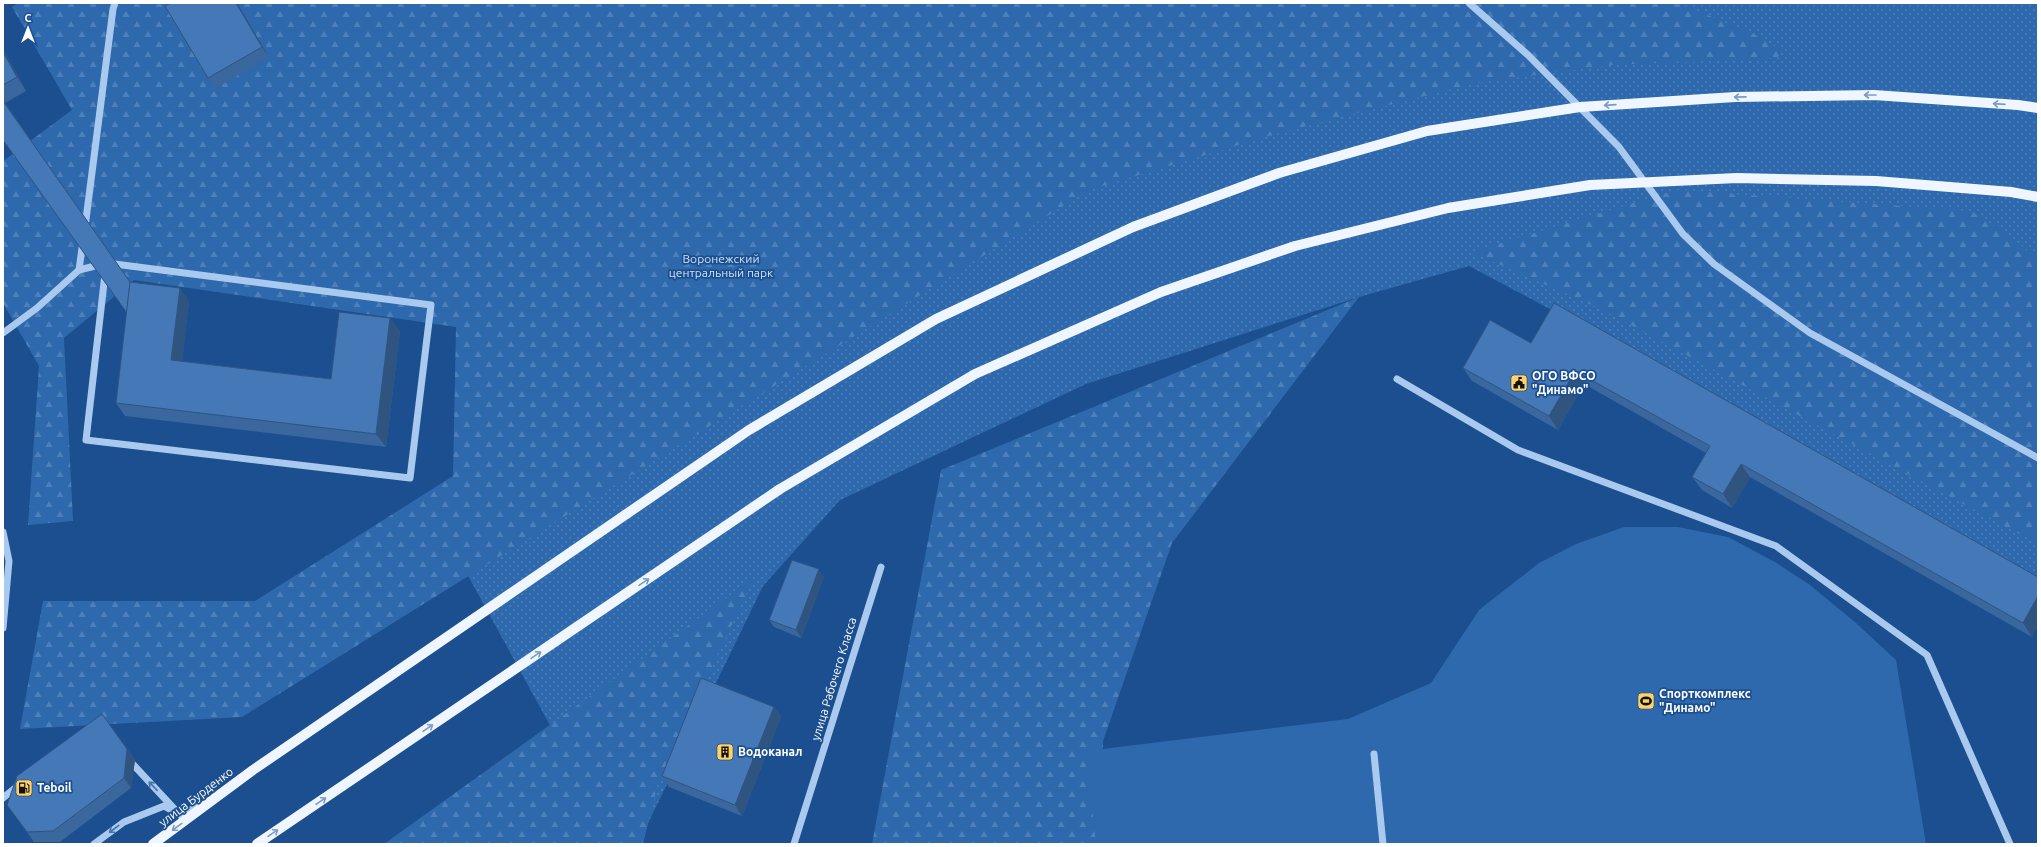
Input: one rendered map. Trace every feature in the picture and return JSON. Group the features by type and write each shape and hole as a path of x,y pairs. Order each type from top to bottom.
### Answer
{"main road":[{"name":"улица Бурденко","path":"153,844 253,770 749,430 936,319 1133,227 1280,173 1428,131 1580,107 1735,97 1874,95 2018,105 2038,108"},
{"path":"257,844 780,489 975,374 1161,292 1310,242 1448,208 1590,185 1737,178 1860,181 2011,192 2038,197"}],"street":[{"path":"79,270 115,3"},
{"path":"1469,3 1528,55 1619,147 1683,234 1714,264 1810,333 2038,458"},
{"path":"3,333 37,308 79,270 106,263 431,305 410,478 86,440 106,263"},
{"path":"1397,379 1518,450 1776,546 1927,656 2010,844"},
{"path":"3,532 9,561 3,628"},
{"name":"улица Рабочего Класса","path":"794,844 881,566"},
{"path":"121,751 180,815"},
{"path":"1374,754 1383,844"},
{"path":"3,798 27,777"},
{"path":"180,815 212,801"},
{"path":"94,844 124,822 164,806 180,815"}],"green space":[{"path":"18,3 1679,3 1760,37 1780,50 1778,58 1611,65 1476,83 1279,133 1089,190 242,717 20,729 43,601 255,601 453,476 456,327 134,280 64,338 73,521 28,525 39,366 3,303 3,161 72,110 12,7"},
{"name":"Воронежский центральный парк","path":"269,3 2038,3 2038,585 1563,316 1469,266 1359,297 1086,384 840,500 763,586 638,844 615,844 455,552 460,302"},
{"path":"1677,190 1972,211 2009,235 2038,260 2038,544 1601,309 1471,252"},
{"path":"1359,297 1172,543 1103,741 1101,844 872,844 941,470"},
{"name":"Спорткомплекс \"Динамо\"","path":"1624,527 1678,527 1728,537 1775,562 1810,585 1856,623 1896,660 1926,844 1096,844 1086,751 1348,719 1431,683 1479,610 1539,563 1576,544"},
{"path":"753,579 658,784 643,844 384,844"}],"building":[{"path":"171,3 236,3 262,47 208,78 165,6"},
{"path":"3,52 17,77 3,85"},
{"path":"3,101 130,282 127,313 3,140"},
{"path":"130,282 180,288 171,360 331,379 339,312 390,318 376,434 116,403"},
{"path":"1554,303 2038,577 2038,596 2023,623 1741,464 1723,494 1692,477 1710,446 1575,371 1549,416 1463,368 1490,320 1531,343"},
{"path":"792,560 819,569 796,630 769,620"},
{"name":"Водоканал","path":"701,678 774,707 735,805 662,776"},
{"path":"102,714 127,749 124,778 53,831 27,832 7,805 17,776"}],"place":[{"name":"ОГО ВФСО \"Динамо\"","path":"1519,383"},
{"name":"Спорткомплекс \"Динамо\"","path":"1646,701"},
{"name":"Водоканал","path":"725,752"},
{"name":"Teboil","path":"24,788"}]}
